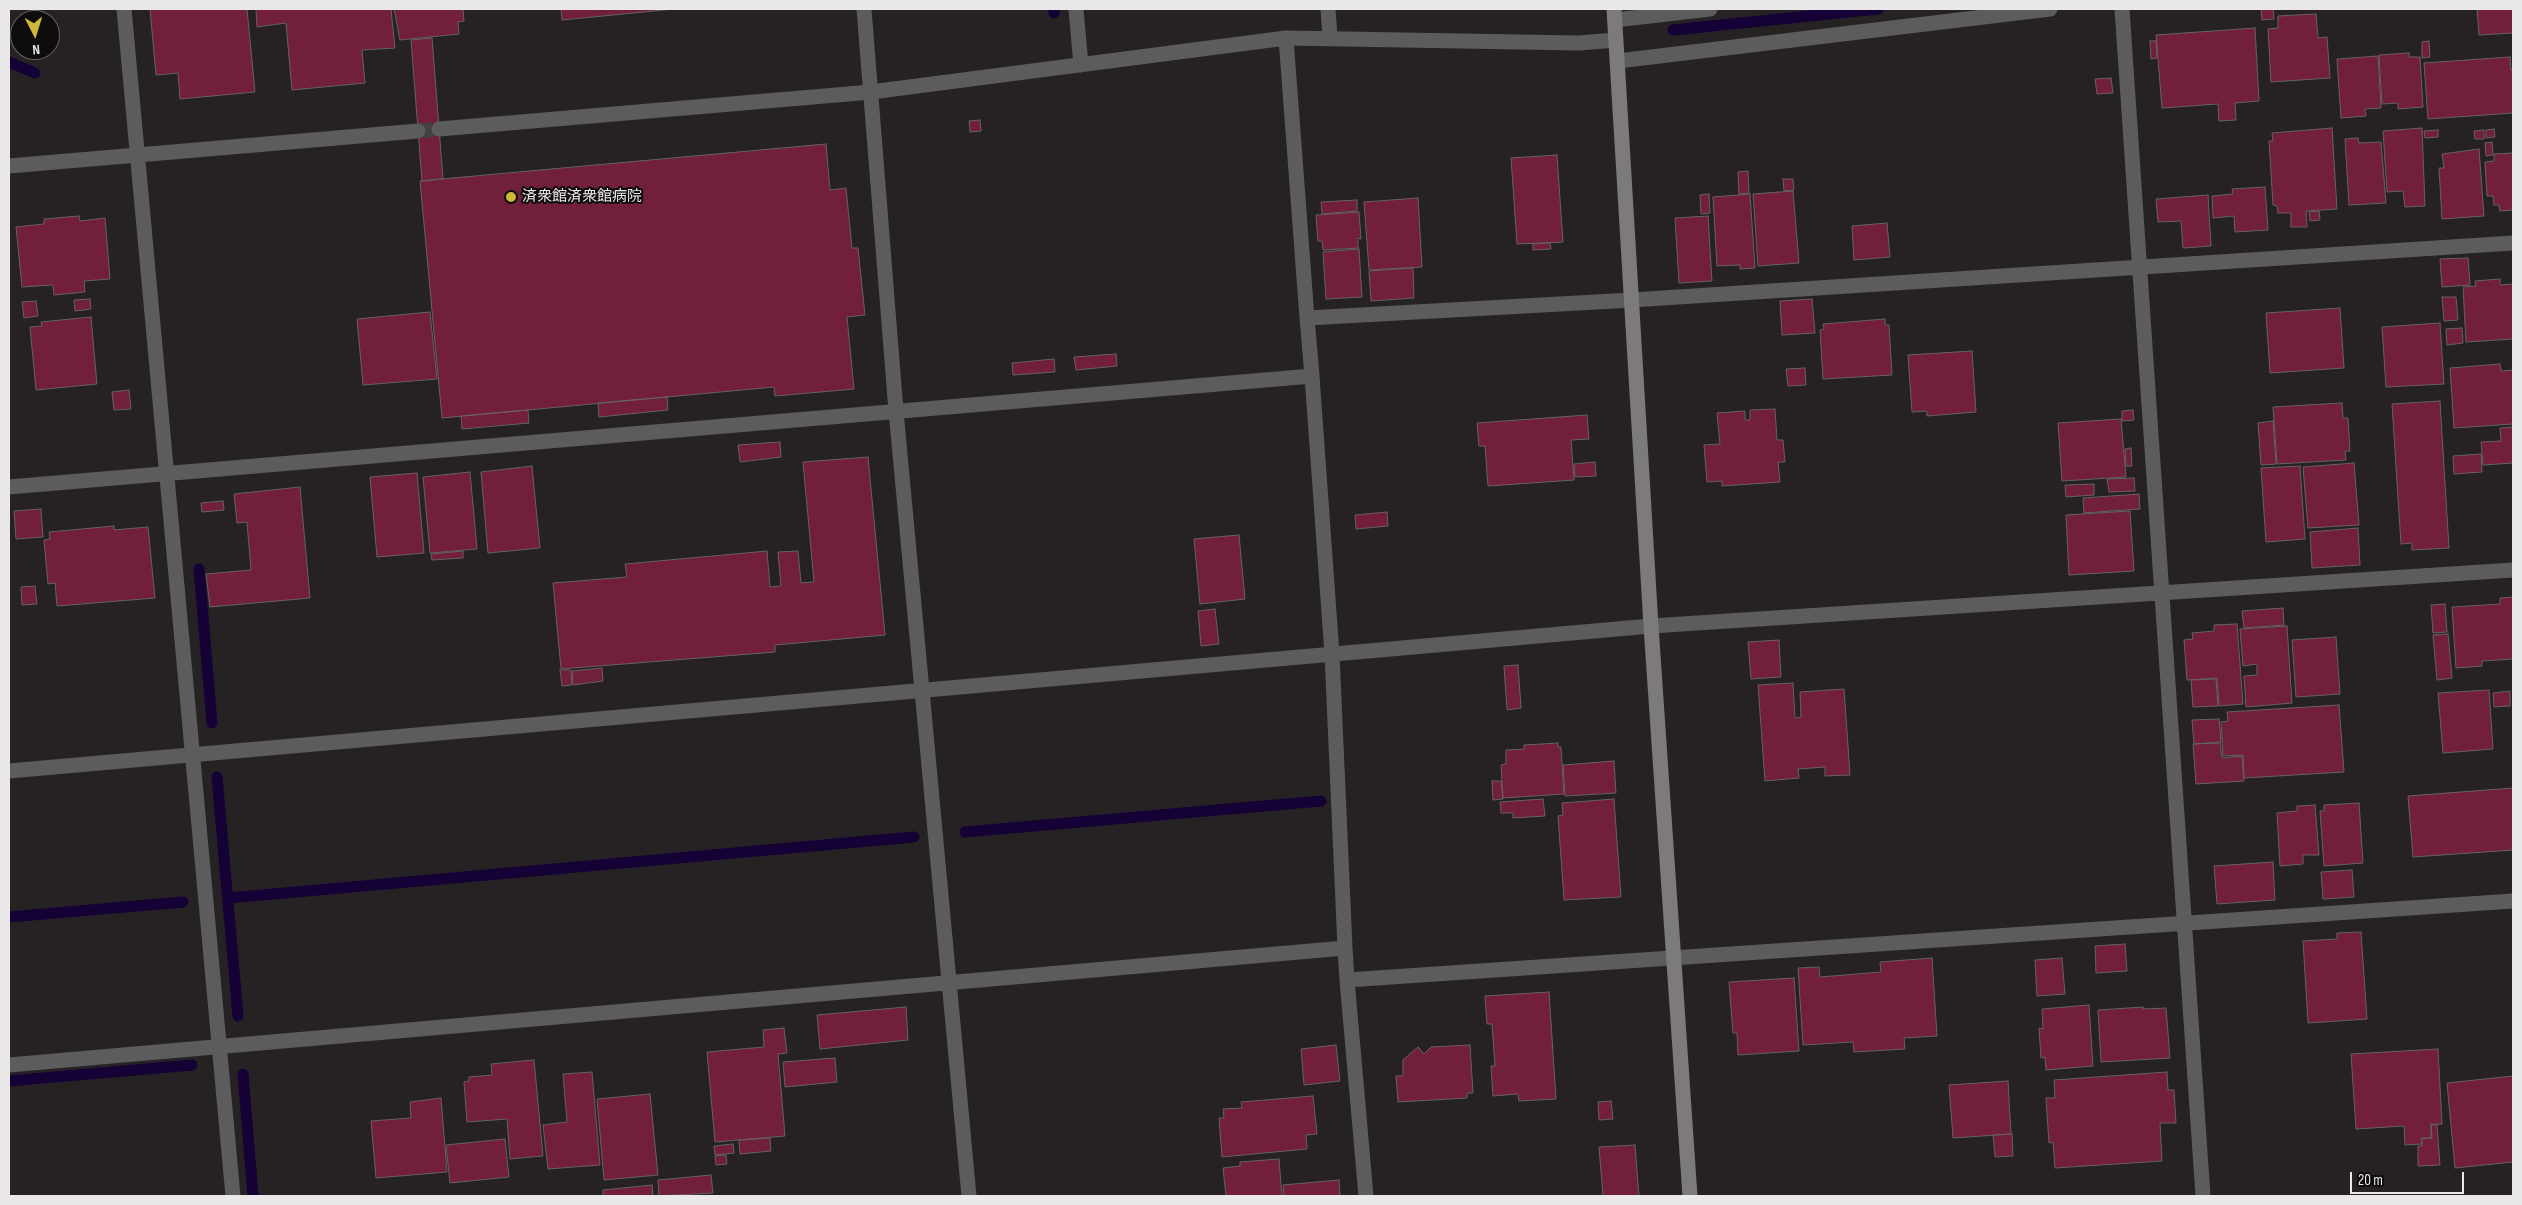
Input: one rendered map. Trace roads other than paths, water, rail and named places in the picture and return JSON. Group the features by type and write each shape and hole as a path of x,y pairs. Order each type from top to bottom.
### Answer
{"street":[{"path":"124,9 233,1196"},
{"path":"864,9 896,411 969,1196"},
{"path":"1076,9 1081,65"},
{"path":"1328,9 1330,37"},
{"path":"1690,1196 1651,626 1614,14 1710,9"},
{"path":"1618,61 2050,9"},
{"path":"2122,9 2163,592 2202,1196"},
{"path":"439,129 871,92 1286,38 1330,37 1579,43 1616,40"},
{"path":"1286,38 1332,654 1347,980 1366,1196"},
{"path":"9,166 418,131"},
{"path":"1307,318 1632,300 2513,243"},
{"path":"9,487 166,472 1312,376"},
{"path":"9,771 1651,626 2513,570"},
{"path":"1347,980 2513,901"},
{"path":"9,1065 1345,948"}],"waterway":[{"path":"1673,30 1878,9"},
{"path":"9,62 35,73"},
{"path":"199,569 212,723"},
{"path":"217,777 238,1016"},
{"path":"965,832 1321,801"},
{"path":"228,898 914,837"},
{"path":"9,917 183,902"},
{"path":"9,1081 192,1065"},
{"path":"243,1074 253,1196"}],"tunnel":[{"path":"418,131 439,129"}],"place":[{"name":"済衆館済衆館病院","path":"511,197"}]}
